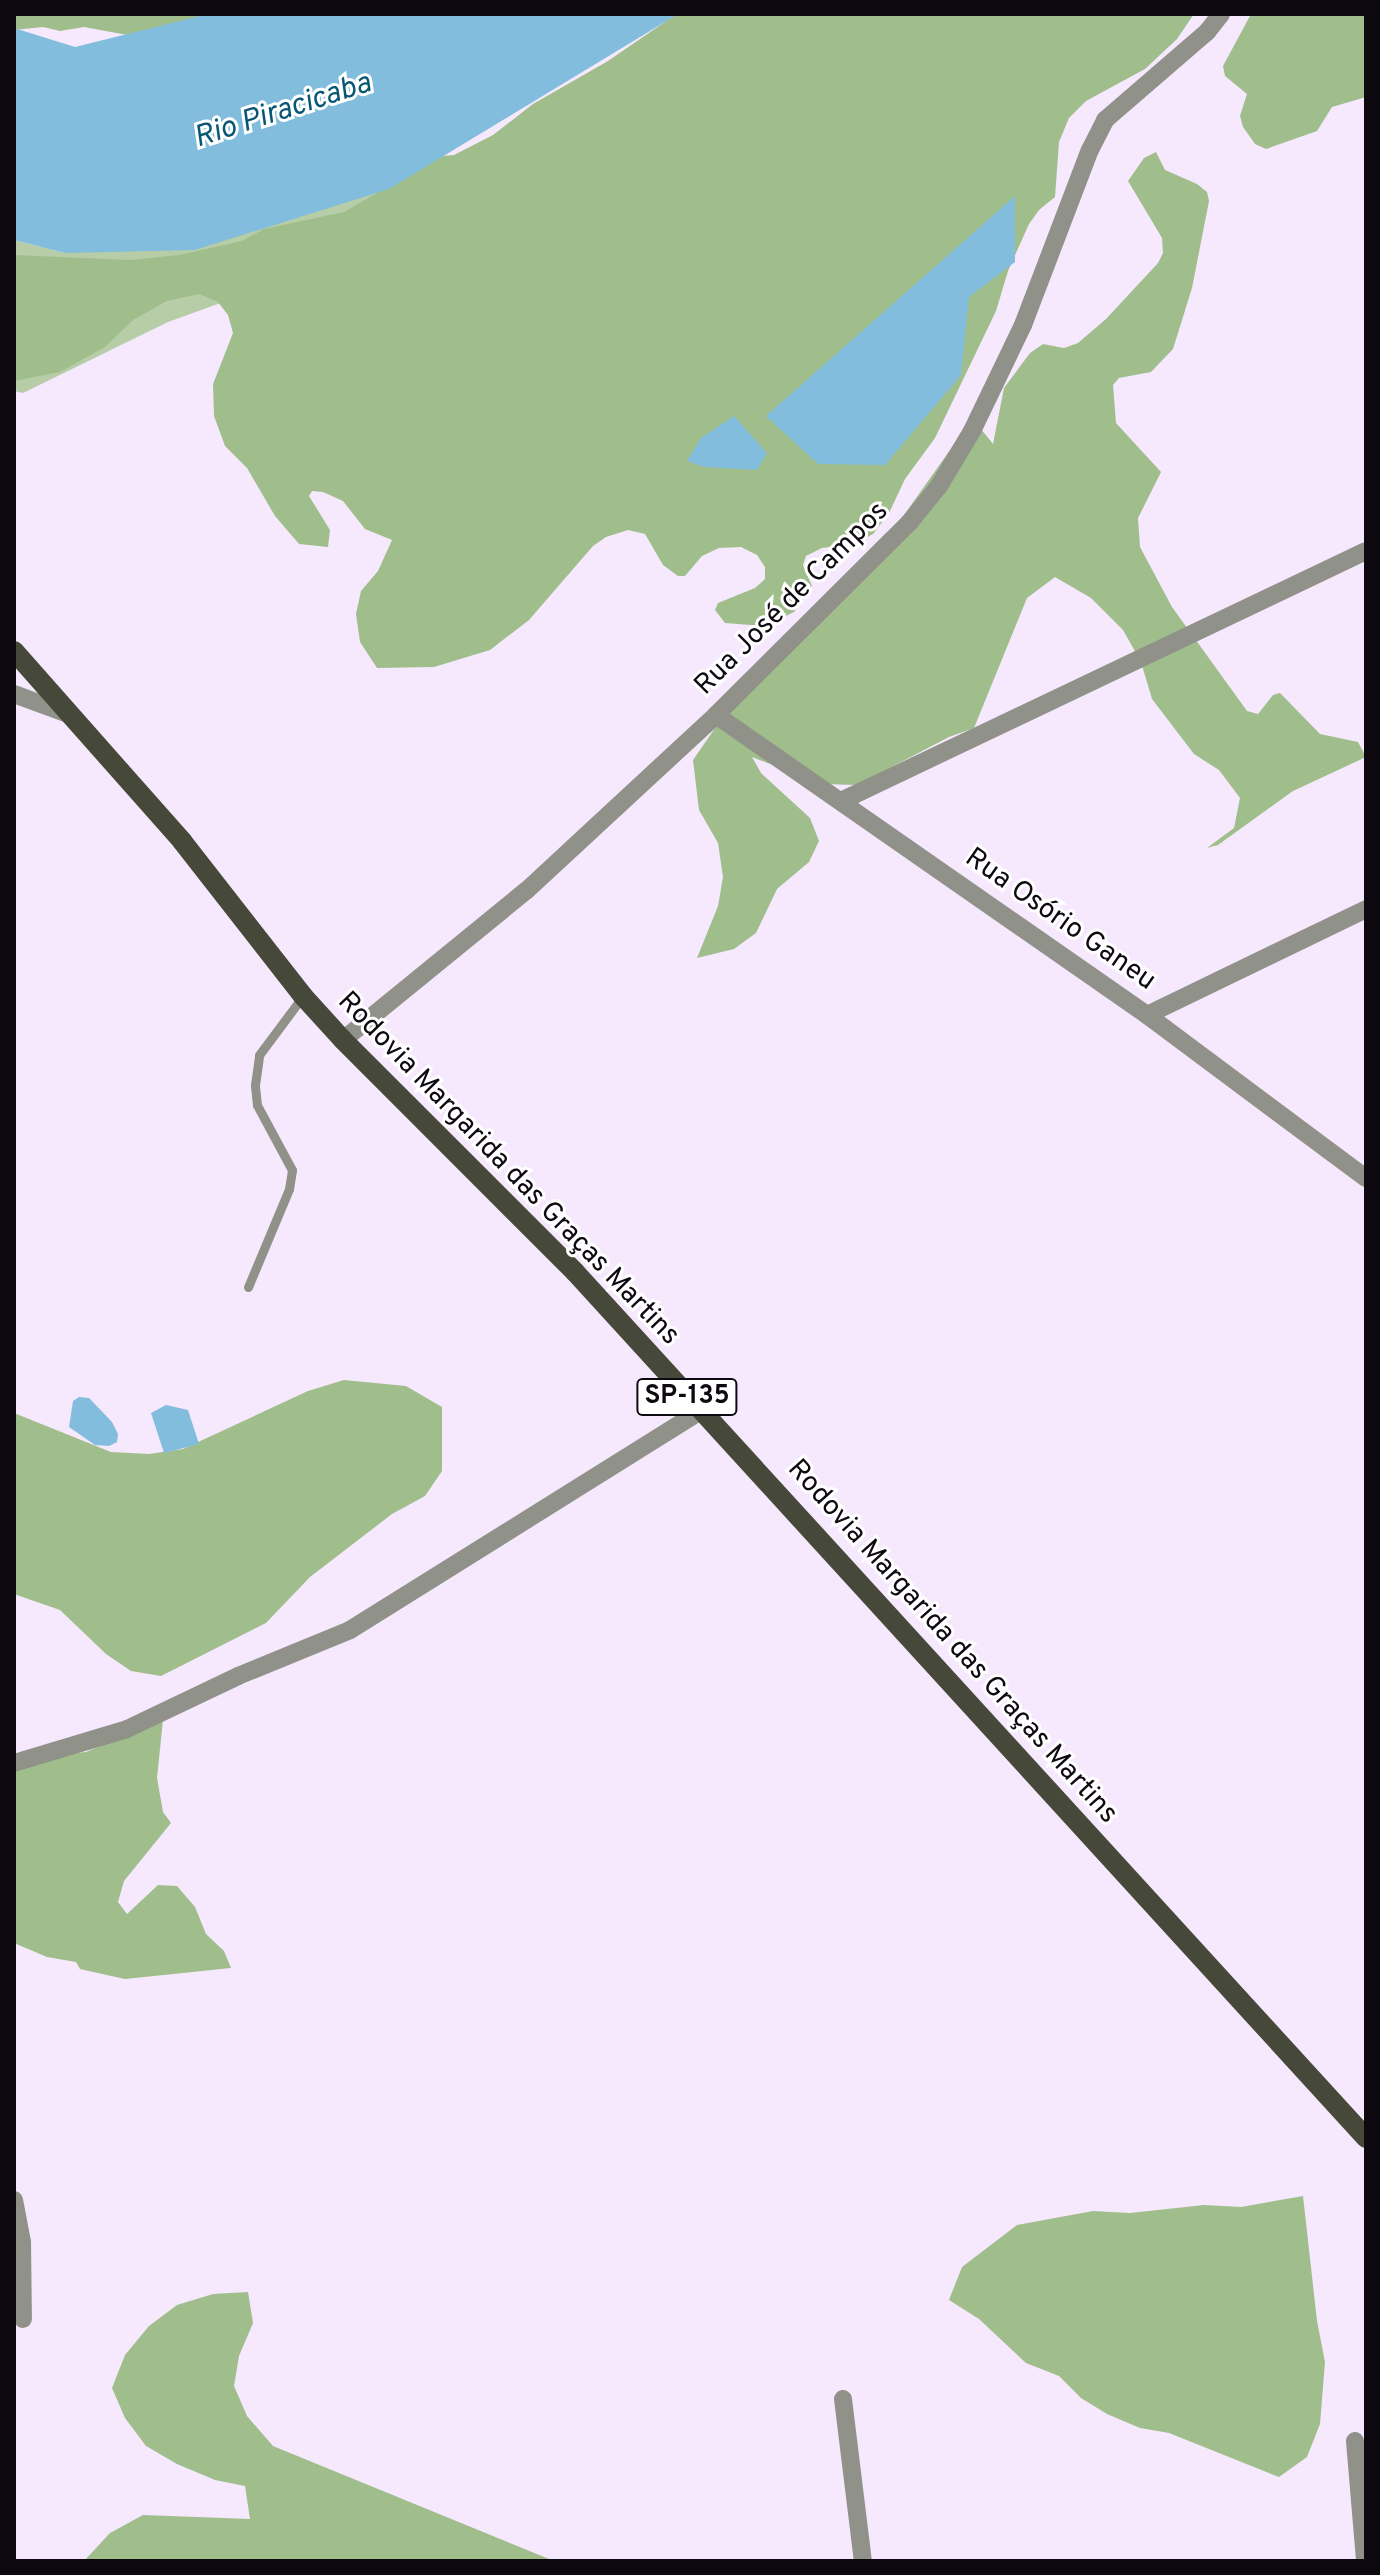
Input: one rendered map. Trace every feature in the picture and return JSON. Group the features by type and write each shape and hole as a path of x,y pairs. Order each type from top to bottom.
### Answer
{"main road":[{"name":"Rodovia Margarida das Graças Martins","path":"14,651 182,841 303,996 343,1040 575,1272 1366,2138"}],"street":[{"name":"Rua José de Campos","path":"343,1040 526,891 716,715 909,523 939,486 972,431 1023,325 1105,120 1207,32 1221,14"},
{"path":"841,801 1366,551"},
{"path":"14,694 68,714"},
{"name":"Rua Osório Ganeu","path":"716,715 1147,1015 1366,1178"},
{"path":"1147,1015 1366,909"},
{"path":"14,1763 127,1729 238,1676 350,1630 700,1411"},
{"path":"14,2200 22,2242 23,2319"},
{"path":"843,2399 863,2561"},
{"path":"1355,2441 1365,2561"}],"lane":[{"path":"248,1287 289,1189 292,1170 257,1105 255,1085 259,1055 303,996"}],"green space":[{"path":"14,14 300,14 133,36 84,27 60,31 43,27 14,30"},
{"path":"1194,14 1177,39 1145,69 1086,101 1069,118 1059,142 1055,197 1039,210 1029,224 1008,271 996,311 935,438 905,479 889,513 873,534 855,544 822,548 806,556 803,565 812,586 794,612 765,626 725,623 715,610 718,603 755,588 765,579 765,567 757,555 741,547 719,548 702,556 685,576 678,576 663,565 645,534 628,530 606,537 593,546 529,620 490,650 434,667 377,668 360,642 356,614 361,591 378,571 392,540 365,529 343,501 323,492 312,491 309,496 330,530 328,547 299,544 275,516 247,468 225,446 214,416 213,384 233,333 228,315 218,302 199,294 167,301 133,320 105,347 60,372 14,381 14,255 130,260 179,255 242,241 264,229 344,212 442,156 454,155 493,135 533,104 608,61 675,15"},
{"path":"1251,14 1366,14 1366,97 1332,107 1317,131 1266,149 1255,144 1243,127 1240,116 1247,94 1225,76 1223,66"},
{"path":"1156,152 1165,170 1197,184 1207,192 1209,201 1192,288 1173,349 1151,372 1119,378 1113,385 1116,423 1161,472 1138,518 1140,547 1172,607 1247,711 1258,714 1273,695 1280,693 1320,734 1358,742 1366,757 1293,791 1218,845 1207,848 1234,828 1240,798 1219,770 1194,754 1152,699 1141,662 1123,630 1091,598 1055,577 1027,598 974,728 949,737 857,785 822,784 752,757 761,773 810,818 819,841 809,862 777,889 756,933 734,949 697,958 718,906 723,877 718,843 699,810 693,760 738,695 875,556 955,443 977,424 993,444 1004,388 1030,353 1043,344 1064,348 1078,343 1106,319 1158,263 1163,253 1162,238 1128,181 1144,158"},
{"path":"389,189 298,275 168,322 23,393 14,391 14,240 65,253"},
{"path":"344,1380 406,1386 442,1407 442,1471 425,1496 392,1514 310,1577 266,1623 161,1676 131,1671 106,1654 60,1610 14,1594 14,1413 111,1452 149,1454 183,1449 308,1391"},
{"path":"163,1720 157,1778 163,1812 171,1823 124,1881 118,1902 127,1914 158,1885 177,1886 195,1907 206,1934 224,1951 231,1968 125,1979 80,1969 76,1962 47,1957 14,1943 14,1767 34,1758 86,1752"},
{"path":"1303,2196 1317,2321 1325,2362 1320,2424 1307,2457 1279,2477 1169,2433 1140,2428 1107,2414 1081,2398 1059,2376 1026,2363 979,2319 949,2300 962,2267 1017,2225 1093,2211 1130,2213 1204,2205 1241,2207"},
{"path":"248,2292 253,2323 239,2356 234,2386 247,2416 273,2446 554,2561 84,2561 110,2533 143,2515 250,2519 245,2486 215,2480 177,2464 146,2446 125,2418 112,2388 125,2355 149,2326 177,2305 213,2294"}],"water":[{"name":"Rio Piracicaba","path":"208,14 678,14 389,189 195,250 65,253 14,240 14,28 75,47"},
{"path":"1015,196 1015,262 969,297 961,375 885,465 818,464 766,416"},
{"path":"734,416 767,453 757,470 704,467 687,461 701,438"},
{"path":"79,1397 89,1398 112,1422 118,1434 117,1442 109,1446 95,1445 69,1427 73,1401"},
{"path":"166,1405 188,1410 199,1444 164,1453 151,1413"}]}
